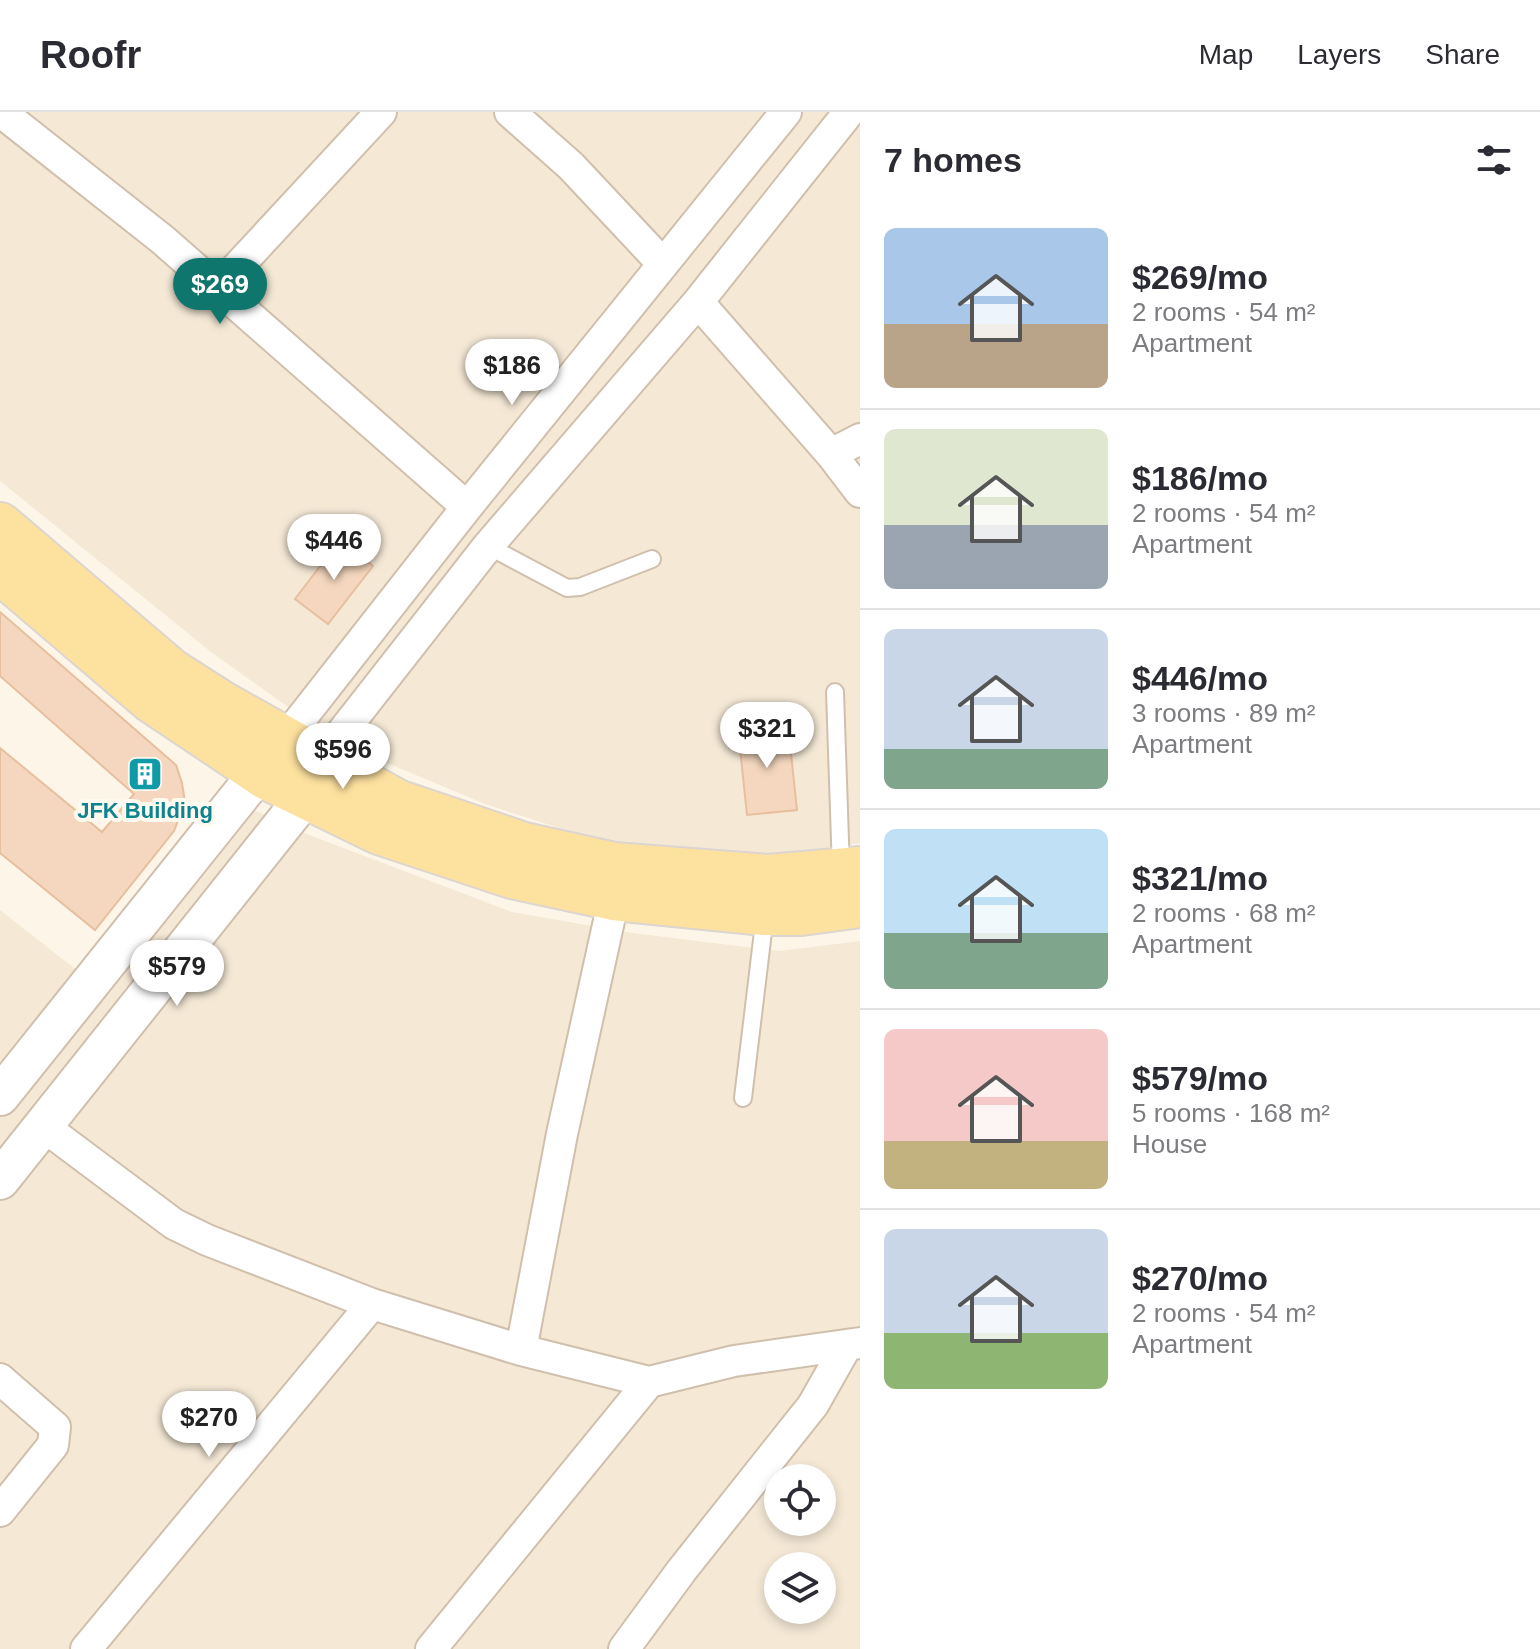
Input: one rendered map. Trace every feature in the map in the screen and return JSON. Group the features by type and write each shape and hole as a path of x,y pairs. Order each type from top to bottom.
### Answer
{"main road":[{"path":"0,525 171,671 289,756 305,797 379,832 512,876 614,898 765,913 801,913 854,882"},
{"path":"0,571 151,700 397,802 524,845 614,865 854,882"}],"street":[{"path":"1,112 163,240 467,507"},
{"path":"218,288 381,112"},
{"path":"510,112 571,166 662,263"},
{"path":"289,756 467,507 786,112"},
{"path":"0,1096 289,756 488,546 698,302 849,112"},
{"path":"698,302 831,454 860,492"},
{"path":"831,454 860,439"},
{"path":"0,1180 305,797"},
{"path":"521,1350 562,1134 614,898"},
{"path":"43,1126 174,1224 207,1240 372,1304 521,1350 649,1382 734,1361 854,1344"},
{"path":"86,1649 372,1304"},
{"path":"624,1649 682,1570 813,1405 854,1344"},
{"path":"0,1379 55,1427 53,1445 0,1511"},
{"path":"431,1649 649,1382"}],"lane":[{"path":"488,546 567,588 580,587 652,559"},
{"path":"835,692 854,882"},
{"path":"743,1098 765,913"}],"shaded area":[{"path":"0,112 860,112 860,843 743,862 605,843 485,804 337,742 211,652 0,481"},
{"path":"227,797 291,828 512,912 633,933 779,951 860,941 860,1649 0,1649 0,910 78,971"}],"building":[{"path":"340,540 373,566 328,624 295,599"},
{"name":"JFK Building","path":"0,612 176,765 182,783 185,802 174,831 95,930 0,853 0,748 102,832 134,794 0,676"},
{"path":"788,725 797,810 747,815 738,729"}],"place":[{"name":"JFK Building","path":"145,774"}]}
